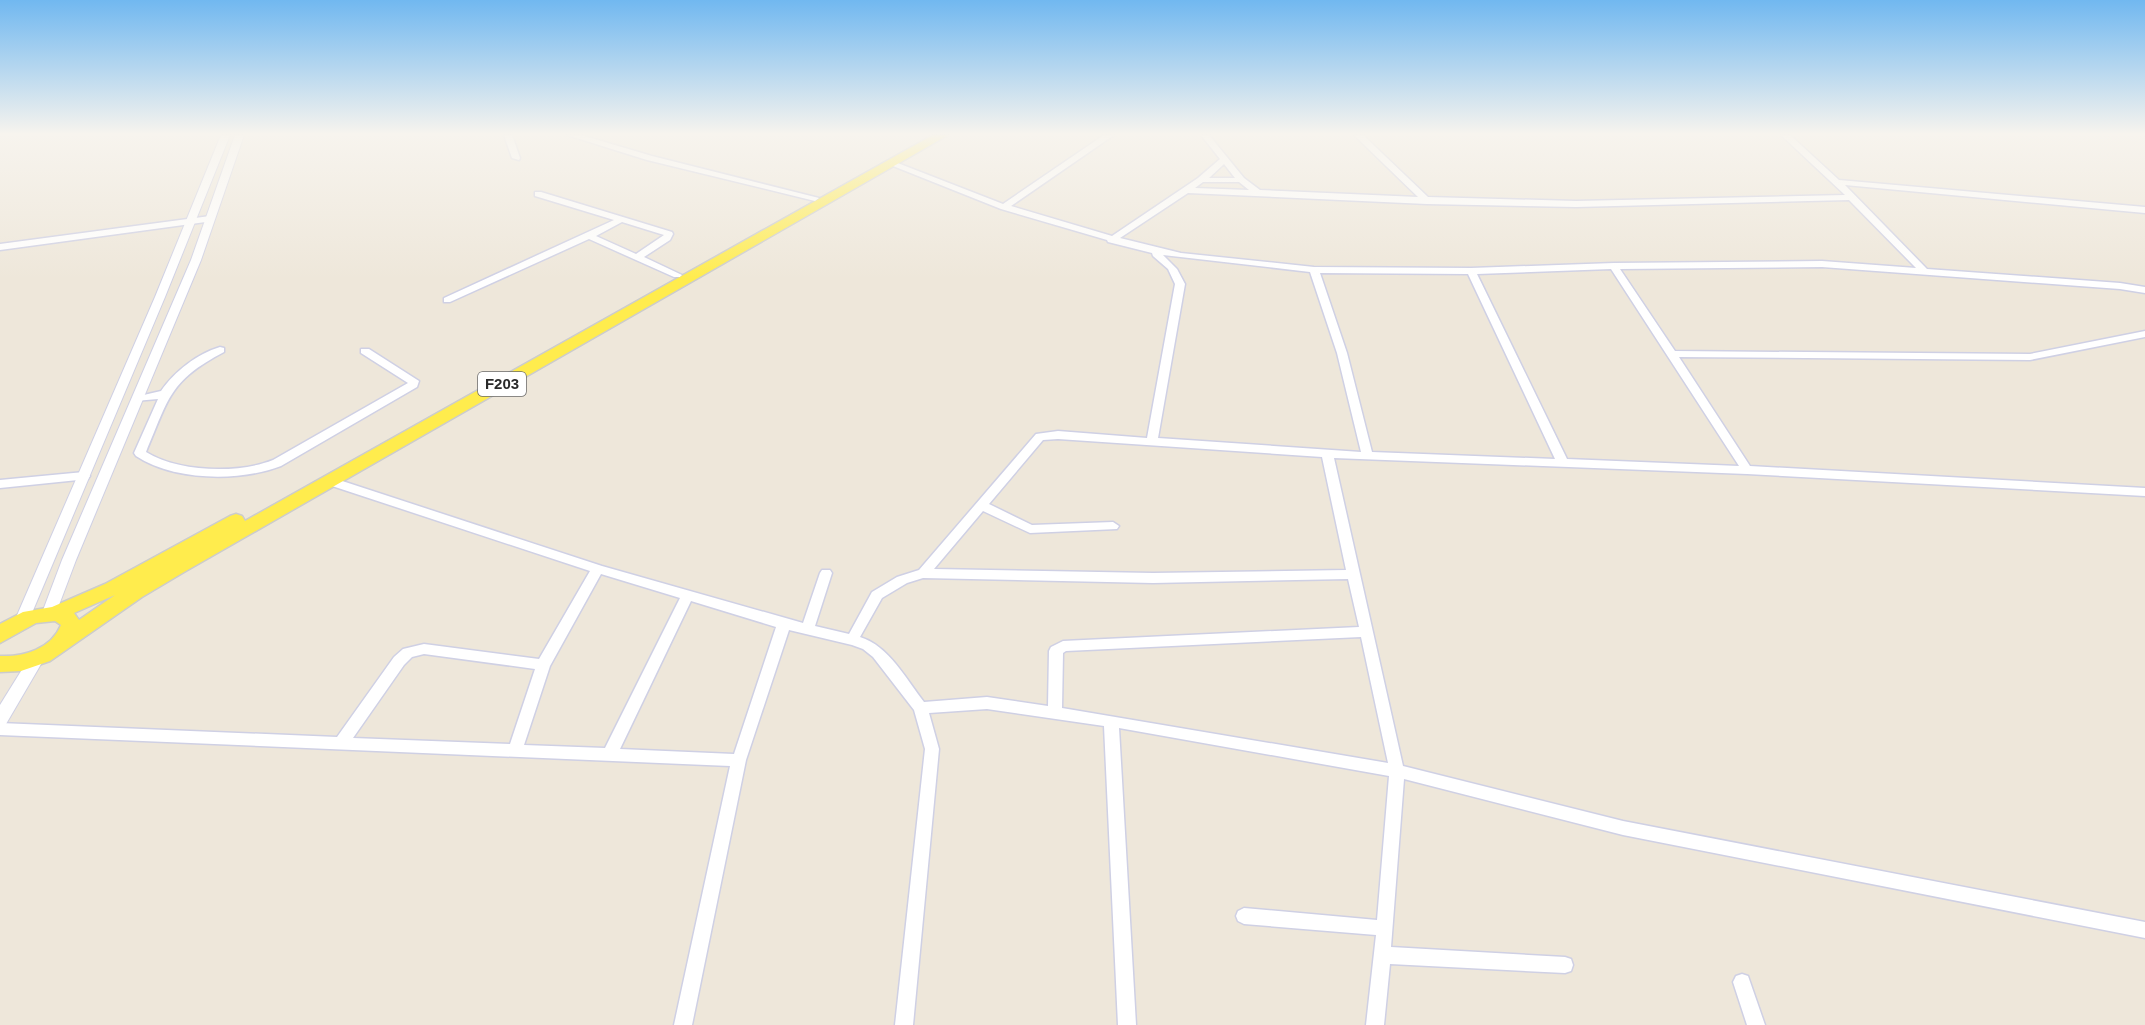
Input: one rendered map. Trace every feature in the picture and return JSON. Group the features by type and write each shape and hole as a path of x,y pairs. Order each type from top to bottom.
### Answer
{"main road":[{"name":"F203","path":"53,613 111,589 842,183"},
{"name":"F203","path":"65,639 135,592 859,183"},
{"path":"0,634 22,620 53,613 64,615 71,624 65,639 36,659 23,663 0,665"}],"street":[{"path":"22,620 207,183"},
{"path":"53,613 69,560 196,260 223,183"},
{"path":"752,183 815,198"},
{"path":"941,183 1004,207 1151,250 1181,256 1314,270 1471,271 1614,266 1822,264 1923,270 2145,290"},
{"path":"1004,207 1040,183"},
{"path":"1111,240 1198,183"},
{"path":"1245,183 1257,192"},
{"path":"1408,183 1427,201"},
{"path":"1838,183 1850,198 1923,270"},
{"path":"1846,183 2145,210"},
{"path":"1187,190 1427,201 1576,204 1850,198"},
{"path":"538,194 669,234 667,238 637,257"},
{"path":"0,247 210,219"},
{"path":"447,300 622,219"},
{"path":"589,236 677,275"},
{"path":"1151,250 1168,263 1177,274 1180,284 1152,441"},
{"path":"1614,266 1747,470"},
{"path":"1314,270 1342,353 1367,454"},
{"path":"1471,271 1563,463"},
{"path":"1670,354 2030,357 2145,334"},
{"path":"220,350 189,366 173,379 140,453 148,459 157,464 238,472 261,469 277,463 413,385 414,381 365,351"},
{"path":"115,402 165,394"},
{"path":"923,573 1040,437 1058,435 1327,454 1747,470 2145,492"},
{"path":"1327,454 1397,771 1375,1025"},
{"path":"0,484 84,476"},
{"path":"330,481 598,569 784,624 868,645 878,653 920,708 932,749 904,1025"},
{"path":"981,505 1030,529 1113,526"},
{"path":"515,750 543,664 598,569"},
{"path":"807,630 826,573"},
{"path":"852,640 877,595 902,580 923,573 1152,578 1353,574"},
{"path":"609,756 687,596"},
{"path":"683,1025 739,760 784,624"},
{"path":"1055,713 1056,651 1063,646 1366,632"},
{"path":"342,742 399,661 408,653 424,649 543,664"},
{"path":"0,719 36,659"},
{"path":"920,708 987,704 1111,721 1397,771 1623,828 2145,930"},
{"path":"1111,721 1127,1025"},
{"path":"0,729 739,760"},
{"path":"1244,916 1385,928"},
{"path":"1382,955 1565,965"},
{"path":"1742,982 1756,1025"}]}
